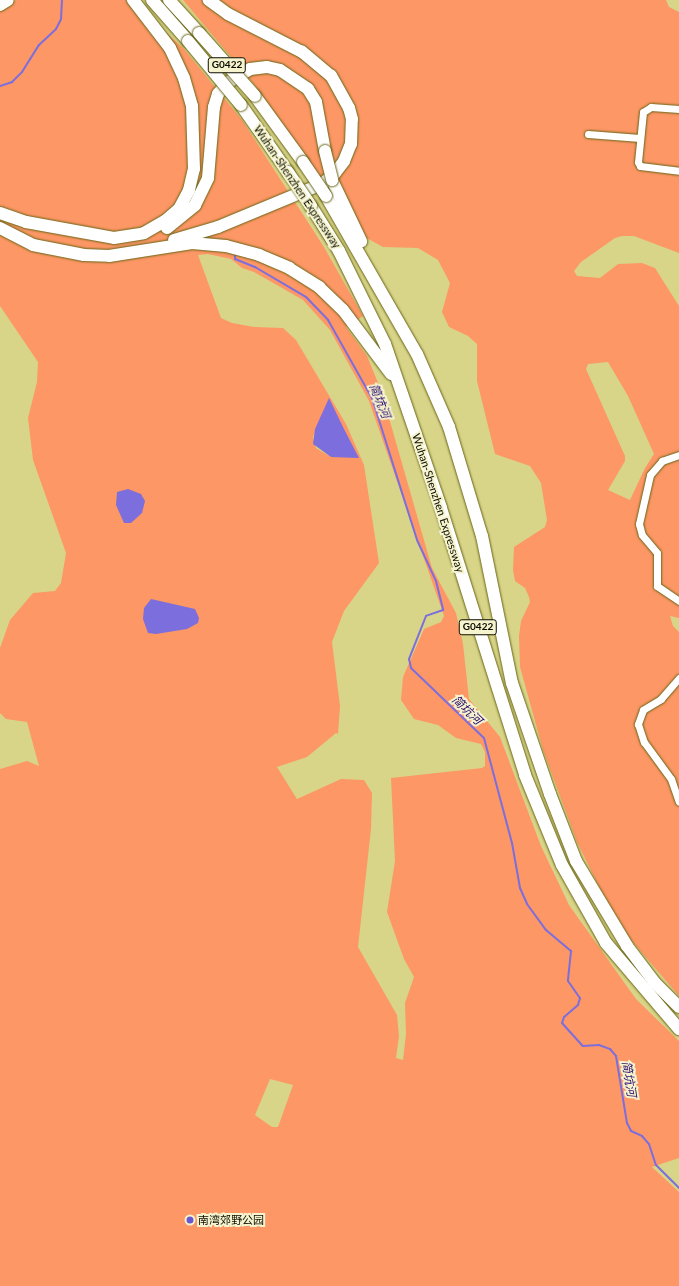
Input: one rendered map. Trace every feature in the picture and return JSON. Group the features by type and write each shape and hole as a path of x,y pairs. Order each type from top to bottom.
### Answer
{"highway":[{"path":"0,5 8,0"},
{"path":"114,238 144,233 165,221 182,203 189,190 194,169 195,136 192,106 184,78 170,48 133,0"},
{"name":"Wuhan-Shenzhen Expressway","path":"152,0 241,105 311,206 339,251 385,344 525,775 562,865 606,943 679,1029"},
{"name":"Wuhan-Shenzhen Expressway","path":"170,0 255,96 303,162 326,196 379,284 417,354 452,434 482,536 514,690 550,794 576,862 627,946 655,983 679,1007"},
{"path":"150,248 218,227 322,184 344,161 350,144 352,119 349,108 330,76 302,52 228,14 209,0"},
{"path":"0,213 26,222 114,238 156,234 169,227 195,205 208,178 214,106 218,94 227,83 250,69 267,67 280,70 308,89 316,102 332,180 379,284"},
{"path":"0,228 32,245 84,255 108,256 150,248 192,243 226,246 259,255 289,268 319,288 343,310 399,384"}],"street":[{"path":"679,109 646,108 643,112 638,162 640,166 679,171"},
{"path":"588,134 640,138"},
{"path":"679,455 662,461 650,475 639,524 642,535 657,552 657,586 679,601"},
{"path":"679,678 661,699 643,710 638,724 644,742 671,779 679,802"}],"shaded area":[{"path":"16,0 130,0 183,48 242,120 324,247 363,316 346,327 367,356 381,390 432,568 456,613 463,644 469,699 500,737 541,846 569,905 636,999 679,1041 679,1158 652,1167 679,1192 679,1286 0,1286 0,769 27,761 39,766 27,722 6,719 0,713 0,648 10,620 33,593 55,591 61,583 66,553 33,460 28,418 37,382 38,362 0,306 0,7","holes":["208,254 231,259 242,268 254,272 303,300 330,330 369,401 444,616 441,622 424,629 403,677 401,700 414,719 438,725 456,738 481,744 485,752 485,766 482,768 391,778 395,861 387,912 404,959 414,977 405,1003 406,1034 403,1060 396,1058 399,1036 397,1015 358,947 371,829 372,793 364,780 341,779 297,799 277,767 307,757 336,733 338,734 340,706 332,642 344,611 379,563 364,465 346,424 296,340 283,328 254,327 232,323 221,318 198,255","329,399 331,457 316,448 313,437","270,1079 293,1085 278,1127 272,1127 255,1115"]},
{"path":"183,0 666,0 669,7 679,12 679,253 634,236 622,236 615,238 581,262 574,271 577,276 600,278 618,264 642,263 655,268 679,306 679,618 670,616 673,626 679,632 679,996 631,940 602,893 577,842 543,750 520,667 519,636 521,621 530,602 525,588 515,581 513,570 514,547 545,527 547,520 541,483 530,466 495,454 477,381 477,344 468,336 449,327 442,312 450,283 438,260 418,248 383,247 361,235 252,82","holes":["608,362 628,396 654,454 645,468 630,500 608,490 625,461 625,456 586,369 588,364"]},
{"path":"329,398 359,458 331,457 313,444 315,429"},
{"path":"128,489 141,494 145,501 142,513 131,523 124,523 116,505 117,492"},
{"path":"151,599 195,609 199,618 198,623 187,629 156,634 148,633 143,619 144,608"}],"waterway":[{"path":"0,86 12,82 22,72 39,45 56,29 61,19 62,0"},
{"name":"简坑河","path":"235,253 235,259 255,267 306,297 328,320 372,398 417,540 436,581 443,610 426,616 409,659 411,668 484,738 512,843 520,888 527,904 546,930 571,951 568,981 580,998 578,1005 564,1017 562,1023 583,1046 599,1045 610,1049 616,1056 627,1123 631,1131 642,1136 649,1144 656,1165 679,1188"}],"place":[{"name":"南湾郊野公园","path":"190,1220"}]}
